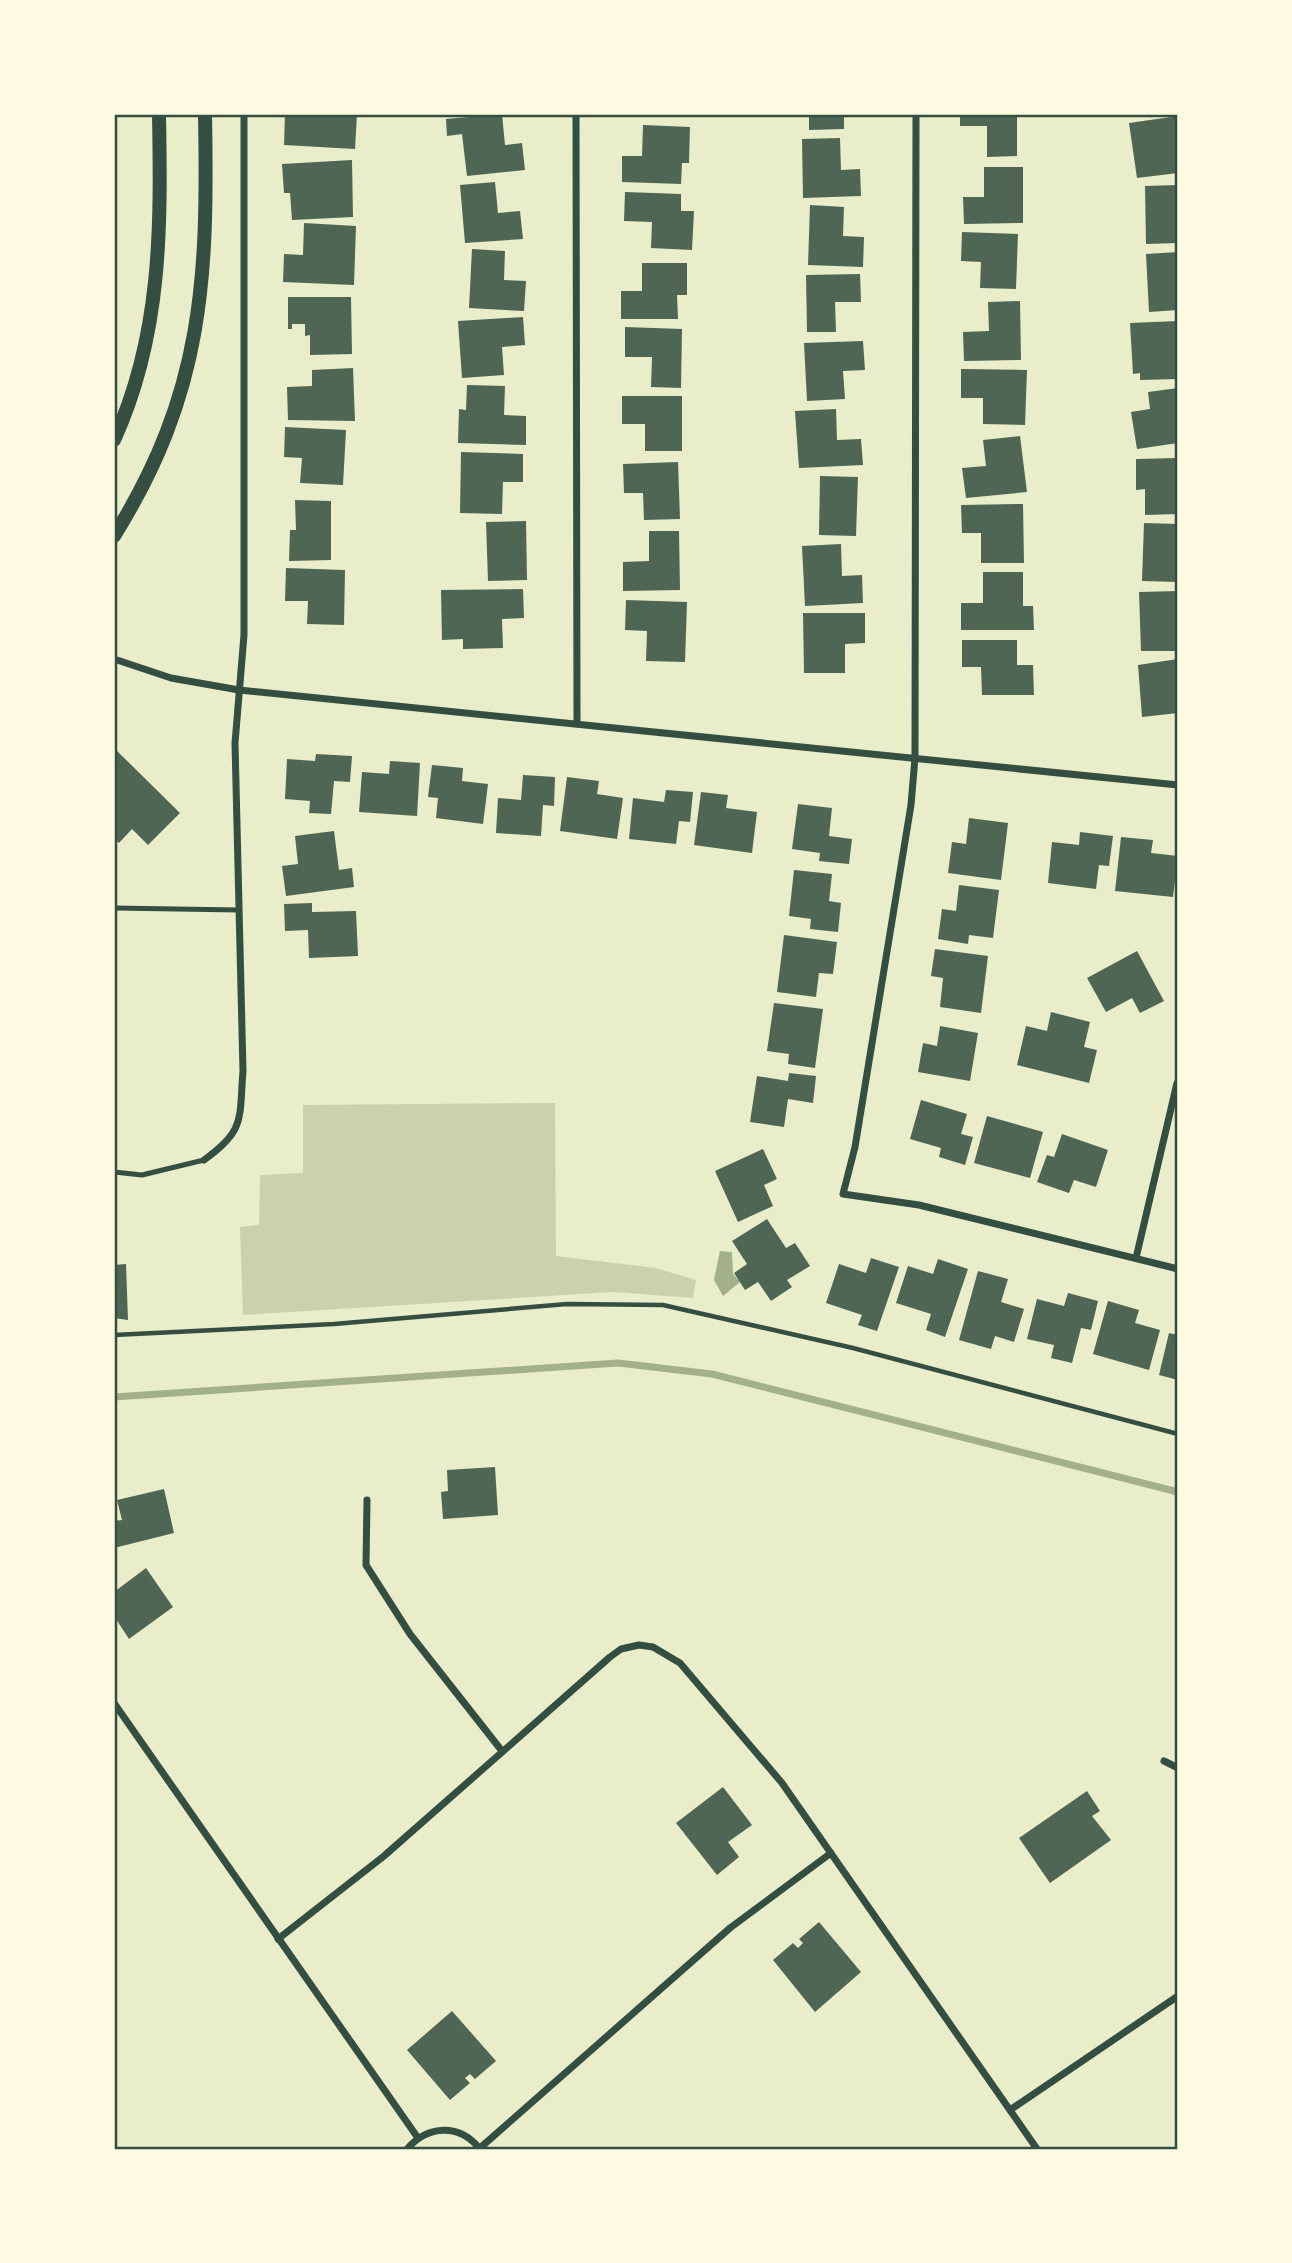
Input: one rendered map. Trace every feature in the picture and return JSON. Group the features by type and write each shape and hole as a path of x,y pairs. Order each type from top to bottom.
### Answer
{"main road":[{"path":"114,440 141,369 154,310 161,236 159,114"},
{"path":"114,537 146,481 169,430 186,380 197,327 206,253 205,114"}],"street":[{"path":"204,1160 226,1144 239,1126 243,1072 236,743 244,635 244,114"},
{"path":"576,114 577,723"},
{"path":"916,114 915,758 911,805 862,1106 843,1194 919,1205 1178,1269"},
{"path":"114,659 171,678 239,690 1178,785"},
{"path":"1136,1258 1177,1083"},
{"path":"366,1500 366,1565 411,1634 502,1751"},
{"path":"278,1939 384,1856 610,1657 621,1649 639,1645 653,1647 680,1663 782,1783 1037,2149"},
{"path":"114,1703 418,2138"},
{"path":"1164,1761 1178,1768"},
{"path":"407,2149 418,2138 443,2129 470,2138 480,2148 730,1928 831,1853"},
{"path":"1010,2110 1178,1996"}],"lane":[{"path":"114,908 239,910"},
{"path":"114,1172 142,1175 204,1160"}],"path":[{"path":"114,1335 334,1324 567,1304 663,1305 840,1345 1178,1434"}],"shaded area":[{"path":"555,1103 556,1256 656,1268 696,1280 693,1298 614,1292 243,1315 240,1227 259,1225 260,1175 303,1173 303,1105"},
{"path":"720,1251 732,1252 733,1274 740,1282 723,1296 714,1280"}],"building":[{"path":"285,114 357,114 355,149 284,145"},
{"path":"502,114 505,145 522,143 525,170 467,176 462,134 447,136 446,119"},
{"path":"809,114 844,114 844,129 809,130"},
{"path":"960,114 1017,114 1017,156 987,157 987,126 960,126"},
{"path":"1178,116 1178,173 1137,178 1129,123"},
{"path":"643,125 690,127 689,163 682,163 681,184 622,182 622,156 642,156"},
{"path":"840,138 841,170 860,169 861,196 803,198 802,139"},
{"path":"352,160 353,217 292,220 290,193 284,193 282,164"},
{"path":"984,167 1023,167 1023,223 964,224 963,197 984,197"},
{"path":"495,182 498,213 520,211 523,239 465,243 460,185"},
{"path":"1178,185 1178,243 1146,244 1145,186"},
{"path":"625,192 681,194 681,211 694,211 692,250 651,248 652,222 624,221"},
{"path":"810,205 844,207 843,236 864,237 863,267 808,265"},
{"path":"304,223 356,226 354,285 283,282 284,254 303,255"},
{"path":"962,232 1018,234 1016,289 980,288 981,262 961,261"},
{"path":"472,249 505,251 504,280 526,281 524,311 469,308"},
{"path":"1178,252 1178,310 1149,312 1146,254"},
{"path":"642,263 687,263 687,295 677,295 678,319 621,319 621,291 642,291"},
{"path":"860,274 861,302 835,302 836,332 807,332 806,275"},
{"path":"288,297 351,297 352,354 310,355 310,335 305,336 305,324 292,324 292,329 288,329"},
{"path":"1020,301 1021,360 964,361 963,332 989,331 988,302"},
{"path":"523,317 525,345 502,347 504,375 462,378 458,321"},
{"path":"1178,321 1178,379 1140,380 1140,373 1133,374 1130,323"},
{"path":"625,327 682,329 681,388 651,387 652,357 625,357"},
{"path":"863,341 865,370 843,371 845,399 807,401 804,343"},
{"path":"353,368 355,421 288,420 287,387 312,386 312,370"},
{"path":"961,369 1027,370 1025,425 983,424 983,398 961,398"},
{"path":"467,385 505,386 504,415 526,416 526,445 458,443 459,409 466,410"},
{"path":"1178,388 1178,443 1137,449 1131,412 1150,409 1148,392"},
{"path":"622,396 682,396 682,451 645,451 645,424 622,424"},
{"path":"836,409 837,440 861,439 863,465 799,468 795,411"},
{"path":"285,427 346,430 343,485 300,483 302,458 284,457"},
{"path":"1020,436 1027,492 966,498 962,468 986,466 983,440"},
{"path":"461,452 523,454 523,482 503,482 502,514 460,513"},
{"path":"1177,458 1178,514 1145,515 1145,489 1136,490 1136,459"},
{"path":"678,462 680,519 644,520 643,493 624,493 623,464"},
{"path":"820,476 858,477 856,536 819,535"},
{"path":"295,500 331,501 331,560 289,561 290,530 296,530"},
{"path":"1023,504 1024,563 981,563 981,533 962,533 961,505"},
{"path":"526,521 527,580 488,581 486,522"},
{"path":"1144,523 1178,524 1178,582 1142,581"},
{"path":"649,531 679,531 680,590 623,591 623,562 649,561"},
{"path":"841,544 842,576 862,575 863,603 805,606 802,546"},
{"path":"286,568 345,570 344,625 307,624 308,601 285,601"},
{"path":"983,572 1023,572 1023,606 1033,606 1034,630 961,630 961,603 983,603"},
{"path":"523,589 524,618 502,619 503,648 463,649 463,639 442,640 441,590"},
{"path":"1178,591 1178,651 1141,651 1139,592"},
{"path":"626,600 687,602 685,662 646,661 647,631 625,630"},
{"path":"803,613 865,613 865,643 845,644 845,673 804,673"},
{"path":"962,640 1017,640 1017,665 1033,665 1034,695 982,695 981,667 962,667"},
{"path":"1178,659 1178,713 1142,717 1138,665"},
{"path":"114,748 180,813 148,845 132,829 119,843 114,838"},
{"path":"316,754 352,756 350,782 334,781 331,814 309,813 310,801 285,799 287,759 315,761"},
{"path":"390,761 420,763 417,816 359,812 362,772 389,774"},
{"path":"432,765 463,768 462,781 488,784 483,824 436,818 438,798 428,797"},
{"path":"523,775 555,777 554,806 543,805 541,836 496,833 498,798 521,800"},
{"path":"567,777 599,781 597,794 623,798 617,839 560,831"},
{"path":"666,790 693,792 690,822 679,821 676,844 629,839 633,798 664,802"},
{"path":"701,792 728,795 726,808 757,812 752,853 694,845"},
{"path":"798,804 832,808 829,836 852,839 849,864 819,861 820,853 792,849"},
{"path":"969,818 1008,823 1001,880 948,873 952,842 966,844"},
{"path":"334,831 339,870 352,868 354,887 286,896 282,866 298,864 295,836"},
{"path":"1080,832 1113,836 1109,866 1099,865 1096,889 1048,883 1052,842 1079,845"},
{"path":"1121,837 1153,840 1151,853 1178,856 1173,897 1115,891"},
{"path":"794,870 832,874 829,901 841,903 838,932 810,929 811,919 789,916"},
{"path":"959,885 999,890 993,938 969,935 968,944 938,939 942,909 956,911"},
{"path":"312,903 312,912 356,911 358,956 309,958 308,930 285,931 284,904"},
{"path":"784,935 837,942 833,974 819,973 816,997 777,992"},
{"path":"935,949 988,956 981,1013 940,1007 943,978 931,976"},
{"path":"1137,951 1164,1001 1140,1013 1132,998 1106,1012 1087,978"},
{"path":"774,1003 823,1009 815,1068 788,1064 789,1054 767,1051"},
{"path":"1051,1012 1090,1022 1084,1047 1097,1050 1089,1083 1017,1065 1026,1026 1047,1031"},
{"path":"940,1026 978,1033 970,1081 918,1072 923,1043 937,1046"},
{"path":"789,1073 816,1076 813,1103 788,1099 784,1127 750,1122 757,1076 788,1081"},
{"path":"921,1100 967,1114 961,1134 973,1137 965,1165 939,1157 941,1148 910,1139"},
{"path":"987,1116 1043,1132 1030,1178 974,1163"},
{"path":"1062,1134 1108,1150 1096,1187 1074,1180 1069,1193 1037,1182 1047,1155 1054,1157"},
{"path":"763,1149 777,1179 764,1185 773,1206 738,1222 715,1171"},
{"path":"767,1219 786,1248 795,1243 810,1266 787,1280 792,1287 771,1301 758,1282 745,1290 734,1273 747,1264 732,1241"},
{"path":"871,1258 899,1267 877,1331 858,1325 862,1315 826,1303 839,1264 866,1273"},
{"path":"938,1259 968,1269 945,1337 926,1330 931,1314 896,1303 908,1266 933,1274"},
{"path":"126,1264 128,1320 114,1318 114,1265"},
{"path":"978,1271 1008,1279 1001,1302 1024,1309 1014,1342 995,1336 991,1349 959,1340"},
{"path":"1068,1293 1098,1301 1091,1330 1081,1328 1072,1363 1051,1358 1054,1345 1027,1339 1037,1299 1064,1306"},
{"path":"1108,1301 1139,1310 1135,1323 1160,1330 1149,1370 1093,1354"},
{"path":"1169,1333 1178,1335 1178,1380 1159,1375"},
{"path":"495,1467 498,1515 443,1519 441,1492 448,1491 447,1470"},
{"path":"164,1489 174,1533 114,1548 114,1521 122,1520 117,1500"},
{"path":"146,1568 173,1607 129,1639 114,1616 114,1592"},
{"path":"723,1787 752,1825 728,1842 739,1857 717,1875 676,1823"},
{"path":"1087,1791 1100,1811 1092,1816 1111,1840 1050,1883 1019,1838"},
{"path":"819,1922 861,1972 815,2012 773,1960 793,1943 798,1948 803,1943 799,1939"},
{"path":"452,2011 496,2061 475,2079 470,2074 465,2078 470,2083 450,2100 407,2050"}],"waterway":[{"path":"114,1397 618,1363 712,1374 1178,1492"}]}
